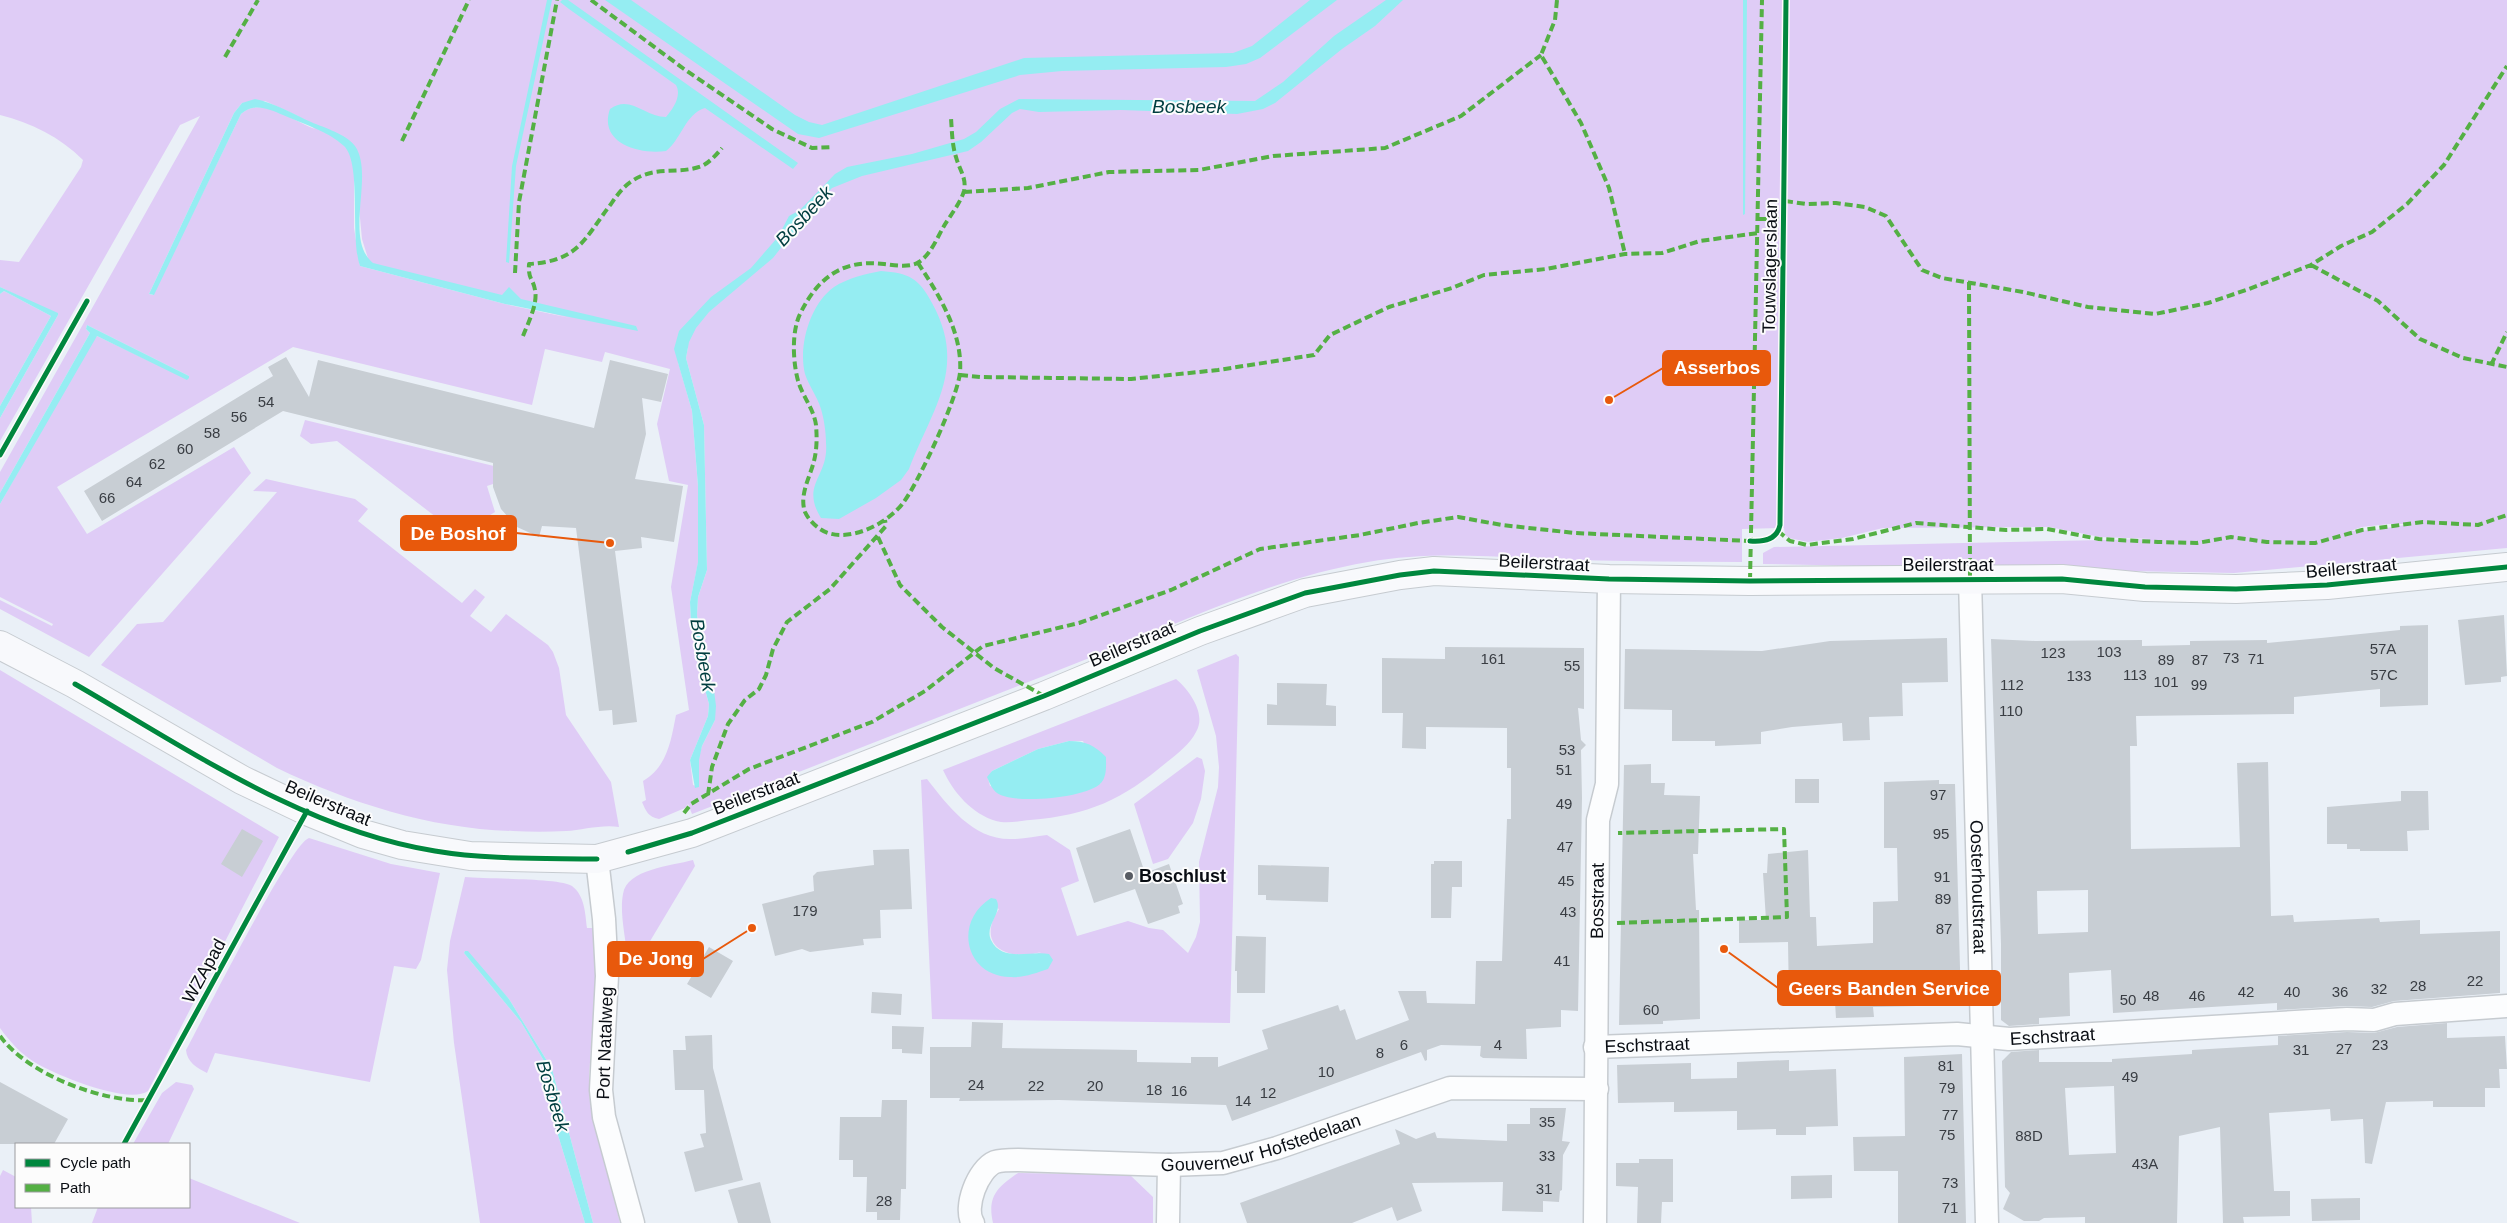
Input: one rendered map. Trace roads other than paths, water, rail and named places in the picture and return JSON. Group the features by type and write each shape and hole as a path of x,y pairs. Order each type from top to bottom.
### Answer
{"street":[{"name":"Beilerstraat","path":"0,645 75,684 242,780 307,812 363,834 410,846 470,856 597,859 692,833 1044,696 1200,631 1305,593 1434,572 1609,579 1750,581 2062,579 2144,587 2236,589 2327,585 2507,567"},
{"name":"Bosstraat","path":"1595,1223 1598,820 1606,784 1609,579"},
{"name":"Oosterhoutstraat","path":"1970,579 1987,1223"},
{"name":"Port Natalweg","path":"597,859 604,920 607,976 601,1090 604,1117 633,1223"},
{"name":"Eschstraat","path":"1595,1047 1958,1034 2008,1039 2347,1019 2374,1020 2395,1014 2507,1006"},
{"name":"Gouverneur Hofstedelaan","path":"971,1220 972,1193 980,1176 994,1162 1018,1160 1169,1165 1223,1163 1246,1157 1450,1088 1597,1089"},
{"path":"1168,1223 1169,1165"}],"water":[{"path":"547,0 552,0 516,166 509,263 506,262 512,166"},
{"path":"568,0 798,163 793,169 705,108 698,111 688,121 676,140 666,151 644,151 623,144 615,138 610,130 608,121 610,109 617,105 631,105 651,114 666,117 674,106 678,89 676,85 569,9 560,2"},
{"path":"605,0 631,0 795,115 809,122 822,125 1024,58 1233,53 1252,46 1310,0 1337,0 1260,58 1246,64 1226,67 1062,71 1020,75 819,138 798,134"},
{"name":"Bosbeek","path":"1386,0 1403,0 1375,26 1342,49 1275,103 1263,109 1237,114 1121,110 1039,112 1020,109 1012,113 981,142 968,151 862,176 832,188 807,214 799,230 791,235 773,258 709,312 696,328 689,342 686,358 704,425 707,570 698,597 697,615 705,665 714,690 716,706 715,720 702,746 699,760 699,787 695,788 690,760 708,716 709,704 698,664 691,622 690,602 698,562 698,486 692,411 674,349 679,331 711,297 751,268 778,237 789,216 800,210 835,174 847,167 912,154 964,139 976,132 1000,109 1019,99 1255,101 1283,82 1334,36"},
{"path":"1743,0 1747,0 1745,214 1743,215"},
{"path":"255,99 277,106 335,132 355,146 360,158 362,173 360,238 364,252 373,263 502,295 509,287 521,299 636,326 638,331 505,304 360,266 357,253 353,168 344,146 331,136 315,128 272,111 256,107 246,110 241,114 154,295 149,294 234,113 242,103"},
{"path":"881,271 899,273 912,278 918,282 932,303 942,326 947,348 947,368 943,388 909,469 901,480 876,498 839,519 821,518 813,497 814,488 826,455 826,434 821,409 805,374 803,363 803,351 808,326 818,304 834,287 845,281"},
{"path":"0,287 58,313 58,315 0,418 0,406 51,316 4,291 0,294"},
{"path":"87,325 189,376 189,378 187,380 97,336 0,504 0,493 90,333 86,329"},
{"path":"1069,741 1089,744 1106,757 1106,771 1101,783 1082,793 1034,799 1006,797 997,793 991,786 987,777 992,771 1038,749"},
{"path":"991,898 996,899 998,904 998,909 990,929 991,940 996,947 1009,953 1049,954 1053,960 1048,969 1025,976 1010,977 995,974 983,968 974,958 969,946 968,933 972,920 979,908"},
{"name":"Bosbeek","path":"468,951 509,999 552,1069 593,1223 585,1223 558,1135 544,1061 521,1022 464,953"}],"place":[{"name":"Asserbos","path":"1609,400"},
{"name":"De Boshof","path":"610,543"},
{"name":"Boschlust","path":"1129,876"},
{"name":"De Jong","path":"752,928"},
{"name":"Geers Banden Service","path":"1724,949"}]}
